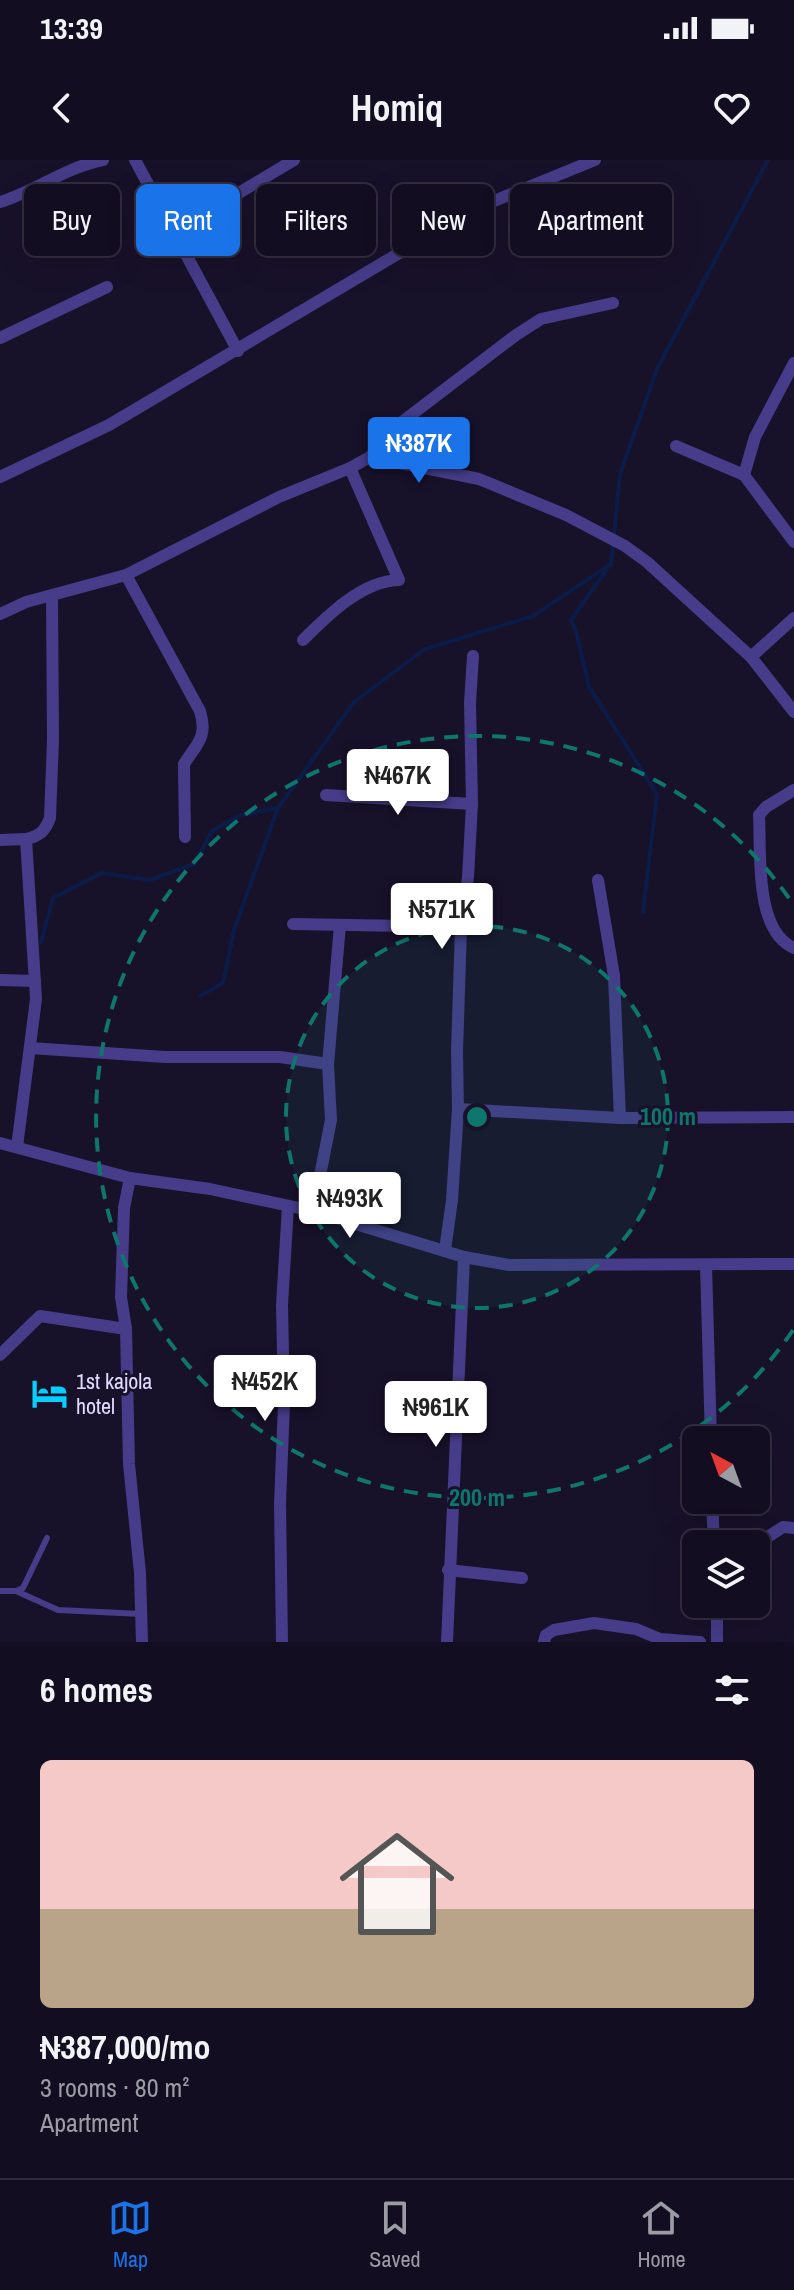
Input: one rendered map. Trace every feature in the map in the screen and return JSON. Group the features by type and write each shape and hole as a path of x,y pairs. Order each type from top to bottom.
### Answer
{"street":[{"path":"0,202 20,196 75,167 103,160"},
{"path":"135,160 149,184"},
{"path":"240,192 294,160"},
{"path":"562,175 566,160"},
{"path":"0,477 109,425 472,210 595,160"},
{"path":"188,256 238,351"},
{"path":"0,338 107,287"},
{"path":"0,614 26,602 126,575 279,497 350,468 370,457 398,425 541,319 613,303"},
{"path":"744,475 755,437 794,363"},
{"path":"676,446 744,475 794,542"},
{"path":"370,457 479,479 566,515 625,546 647,562 751,657 794,712"},
{"path":"303,640 331,612 357,595 390,580 399,580 350,468"},
{"path":"126,575 200,711 204,724 198,747 184,764 185,837"},
{"path":"0,840 38,836 50,818 52,595"},
{"path":"751,657 794,618"},
{"path":"445,1250 458,1109 461,927 468,877 472,804 470,703 473,656"},
{"path":"794,790 766,807 759,815 761,878 772,930 794,948"},
{"path":"326,795 472,804"},
{"path":"17,1147 35,981 26,839"},
{"path":"598,880 614,976 620,1118"},
{"path":"293,924 461,927"},
{"path":"313,1211 331,1120 328,1064 340,925"},
{"path":"0,980 35,981"},
{"path":"30,1048 165,1057 280,1057 328,1064"},
{"path":"458,1109 620,1118 794,1117"},
{"path":"0,1143 130,1178 210,1189 313,1211 464,1257 509,1265 794,1264"},
{"path":"130,1178 124,1208 121,1297 126,1329 129,1464 140,1573 142,1642"},
{"path":"282,1642 282,1305 288,1206"},
{"path":"447,1642 464,1257"},
{"path":"706,1265 711,1426"},
{"path":"0,1355 40,1316 126,1329"},
{"path":"770,1536 783,1527 794,1528"},
{"path":"448,1570 522,1578"},
{"path":"717,1618 717,1642"},
{"path":"544,1642 546,1635 554,1630 594,1623 636,1629 660,1639 700,1642"}],"lane":[{"path":"0,1591 23,1588 47,1538"},
{"path":"16,1591 58,1610 141,1614"}],"waterway":[{"path":"200,996 223,983 234,930 278,808 354,702 425,649 533,616 611,564 620,474 657,369 768,160"},
{"path":"607,569 571,620 589,687 657,794 643,912"},
{"path":"41,942 53,898 102,873 150,880 194,864 212,831 241,815 278,808"}],"place":[{"name":"1st kajola hotel","path":"50,1394"}]}
